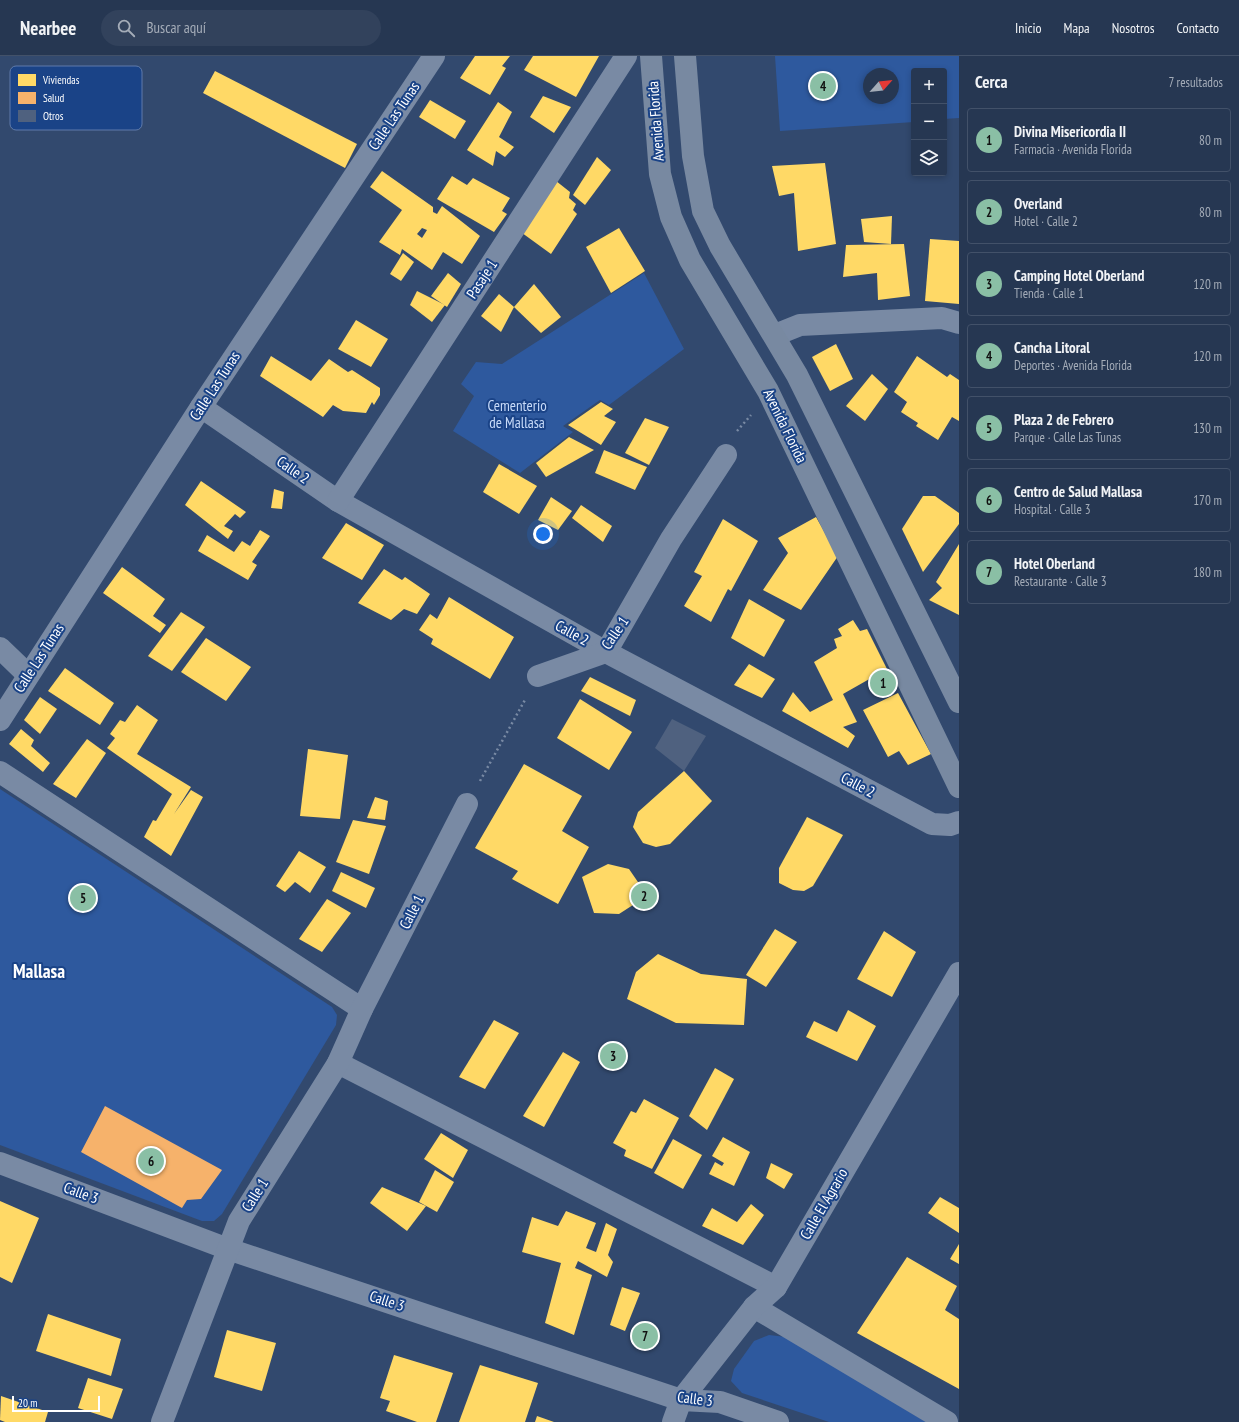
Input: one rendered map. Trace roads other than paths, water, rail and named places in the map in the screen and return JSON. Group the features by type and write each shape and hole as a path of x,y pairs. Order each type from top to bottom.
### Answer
{"main road":[{"name":"Avenida Florida","path":"651,56 660,174 671,217 690,260 768,390 959,787"},
{"path":"685,56 693,156 703,211 720,246 775,335 797,375 959,702"},
{"path":"746,352 775,335"}],"street":[{"name":"Calle Las Tunas","path":"0,720 201,407 434,56"},
{"name":"Pasaje 1","path":"338,501 626,56"},
{"path":"775,335 800,325 942,318 959,323"},
{"name":"Calle 2","path":"201,407 338,501 606,652 932,824 950,825 959,822"},
{"name":"Calle 1","path":"538,676 606,652 671,539 726,456"},
{"path":"0,648 28,675"},
{"path":"0,772 362,1009"},
{"name":"Calle 1","path":"162,1422 239,1221 338,1063 362,1009 467,804"},
{"name":"Calle El Agrario","path":"674,1422 681,1400 754,1307 776,1287 959,973"},
{"path":"338,1063 776,1287"},
{"name":"Calle 3","path":"0,1163 228,1248 681,1400 720,1402 778,1422"},
{"path":"754,1307 946,1422"}],"place":[{"name":"Cancha Litoral","path":"823,86"},
{"name":"Divina Misericordia II","path":"883,683"},
{"name":"Overland","path":"644,896"},
{"name":"Plaza 2 de Febrero","path":"83,898"},
{"name":"Camping Hotel Oberland","path":"613,1056"},
{"name":"Centro de Salud Mallasa","path":"151,1161"},
{"name":"Hotel Oberland","path":"645,1336"}],"district":[{"name":"Mallasa","path":"39,971"}],"park label":[{"name":"Cementerio de Mallasa","path":"517,414"}]}
